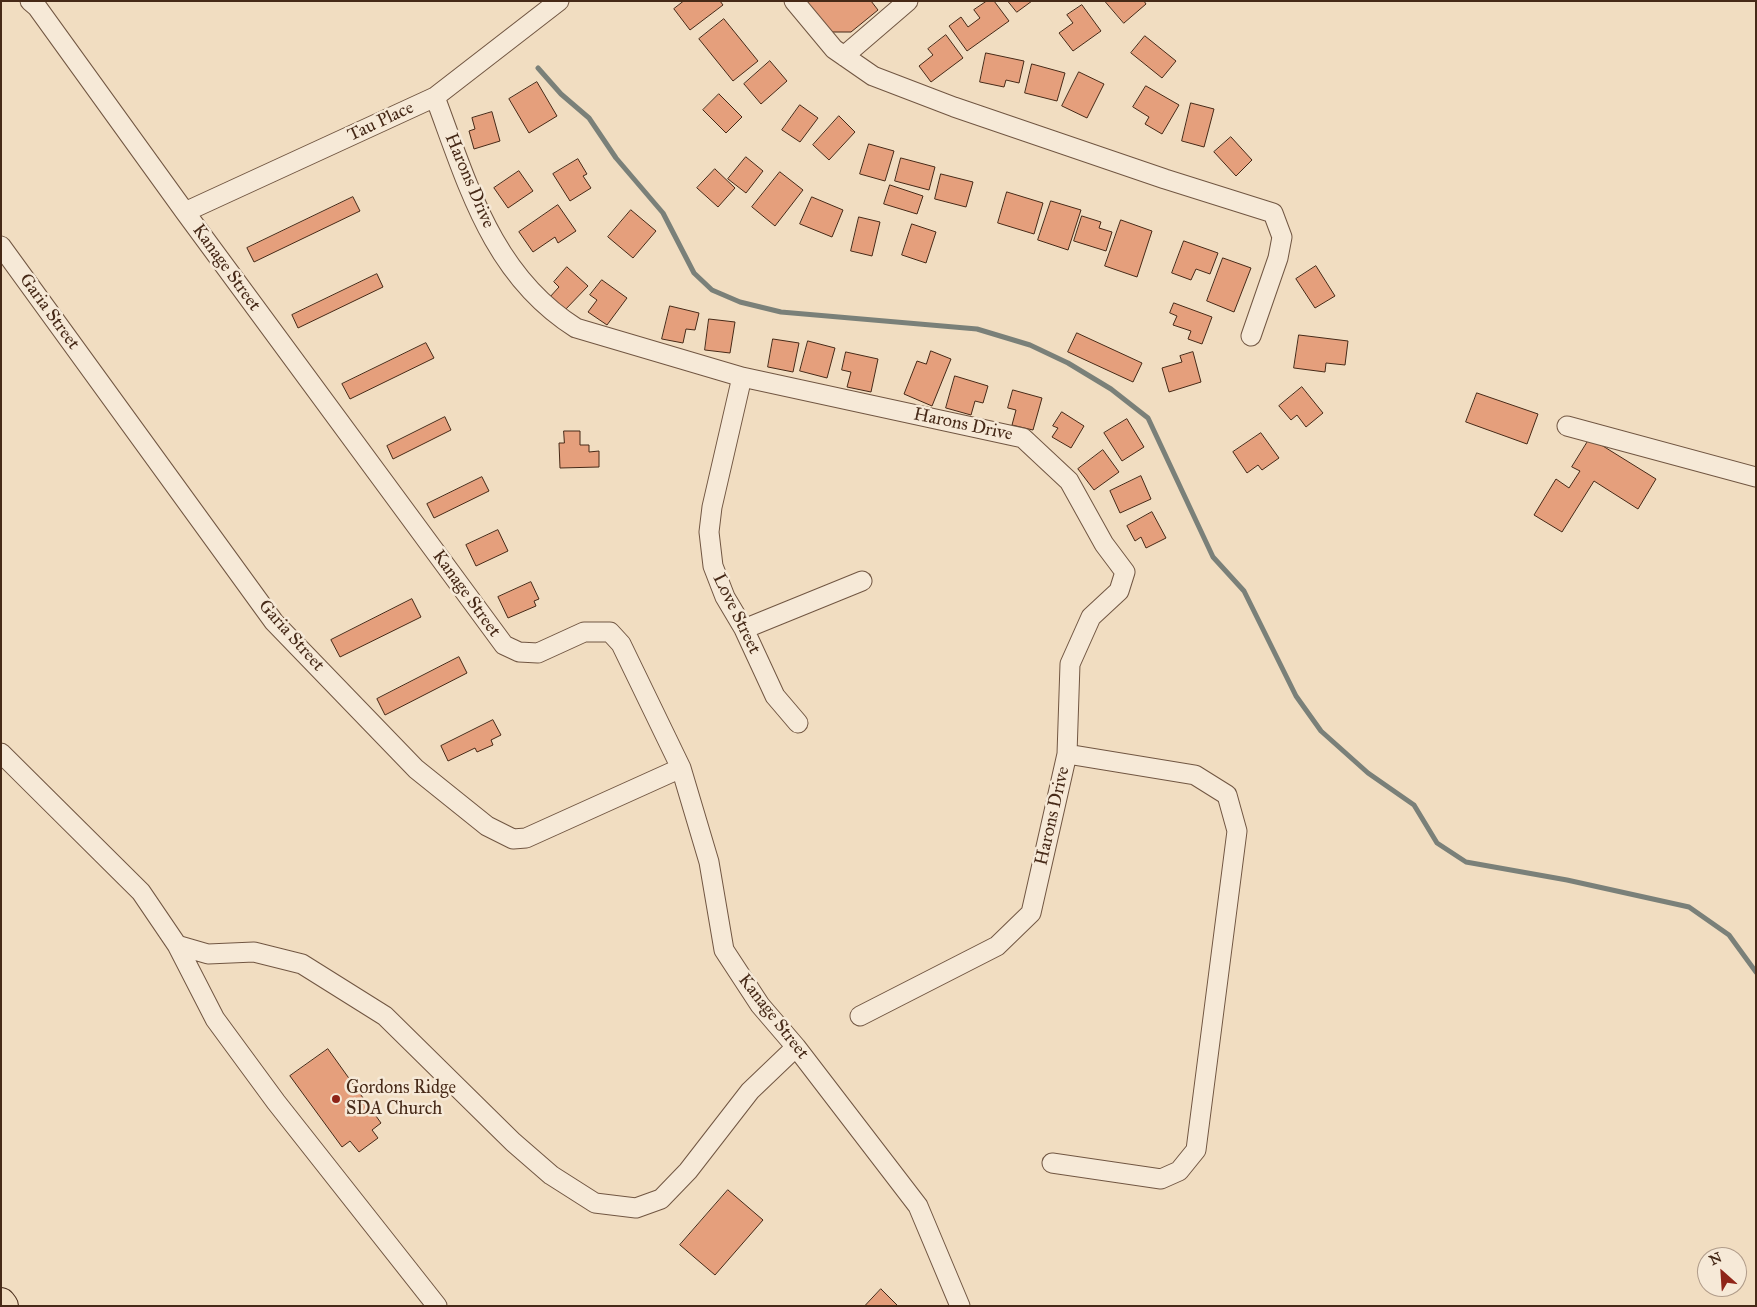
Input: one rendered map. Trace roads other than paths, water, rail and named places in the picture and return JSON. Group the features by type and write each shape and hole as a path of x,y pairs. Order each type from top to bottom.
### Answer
{"highway":[{"path":"1,1302 4,1306"}],"street":[{"name":"Tau Place","path":"185,212 436,97 559,1"},
{"path":"794,1 834,48 873,76 954,107 1273,214 1282,237 1281,244 1278,258 1250,336"},
{"path":"844,56 908,1"},
{"name":"Kanage Street","path":"39,3 185,212 504,645 519,652 538,653 584,632 610,632 621,644 681,768 709,862 724,950 760,1005 796,1047 918,1206 960,1306"},
{"name":"Harons Drive","path":"436,97 481,217 517,277 556,315 576,328 742,377 1023,438 1069,481 1104,544 1125,572 1119,591 1091,617 1070,664 1067,754 1031,913 997,946 860,1016"},
{"name":"Garia Street","path":"1,246 274,622 416,769 488,826 513,839 526,838 681,768"},
{"name":"Love Street","path":"742,377 712,507 709,532 713,566 725,597 744,629 775,696 798,723"},
{"path":"1568,426 1755,476"},
{"path":"744,629 862,581"},
{"path":"1,753 141,892 177,945 215,1019 276,1102 437,1306"},
{"path":"1052,1164 1160,1179 1180,1171 1196,1150 1237,831 1227,795 1195,775 1067,754"},
{"path":"177,945 208,954 254,952 302,964 385,1016 513,1142 551,1175 595,1203 636,1208 661,1199 688,1171 750,1091 796,1047"}],"waterway":[{"path":"538,68 561,94 589,118 616,158 663,213 694,273 712,290 740,302 781,312 977,329 1030,345 1068,363 1111,389 1148,418 1213,557 1244,591 1296,696 1321,731 1368,773 1414,805 1437,843 1466,862 1567,880 1689,907 1729,935 1756,972"}],"place":[{"name":"Gordons Ridge SDA Church","path":"336,1099"}]}
